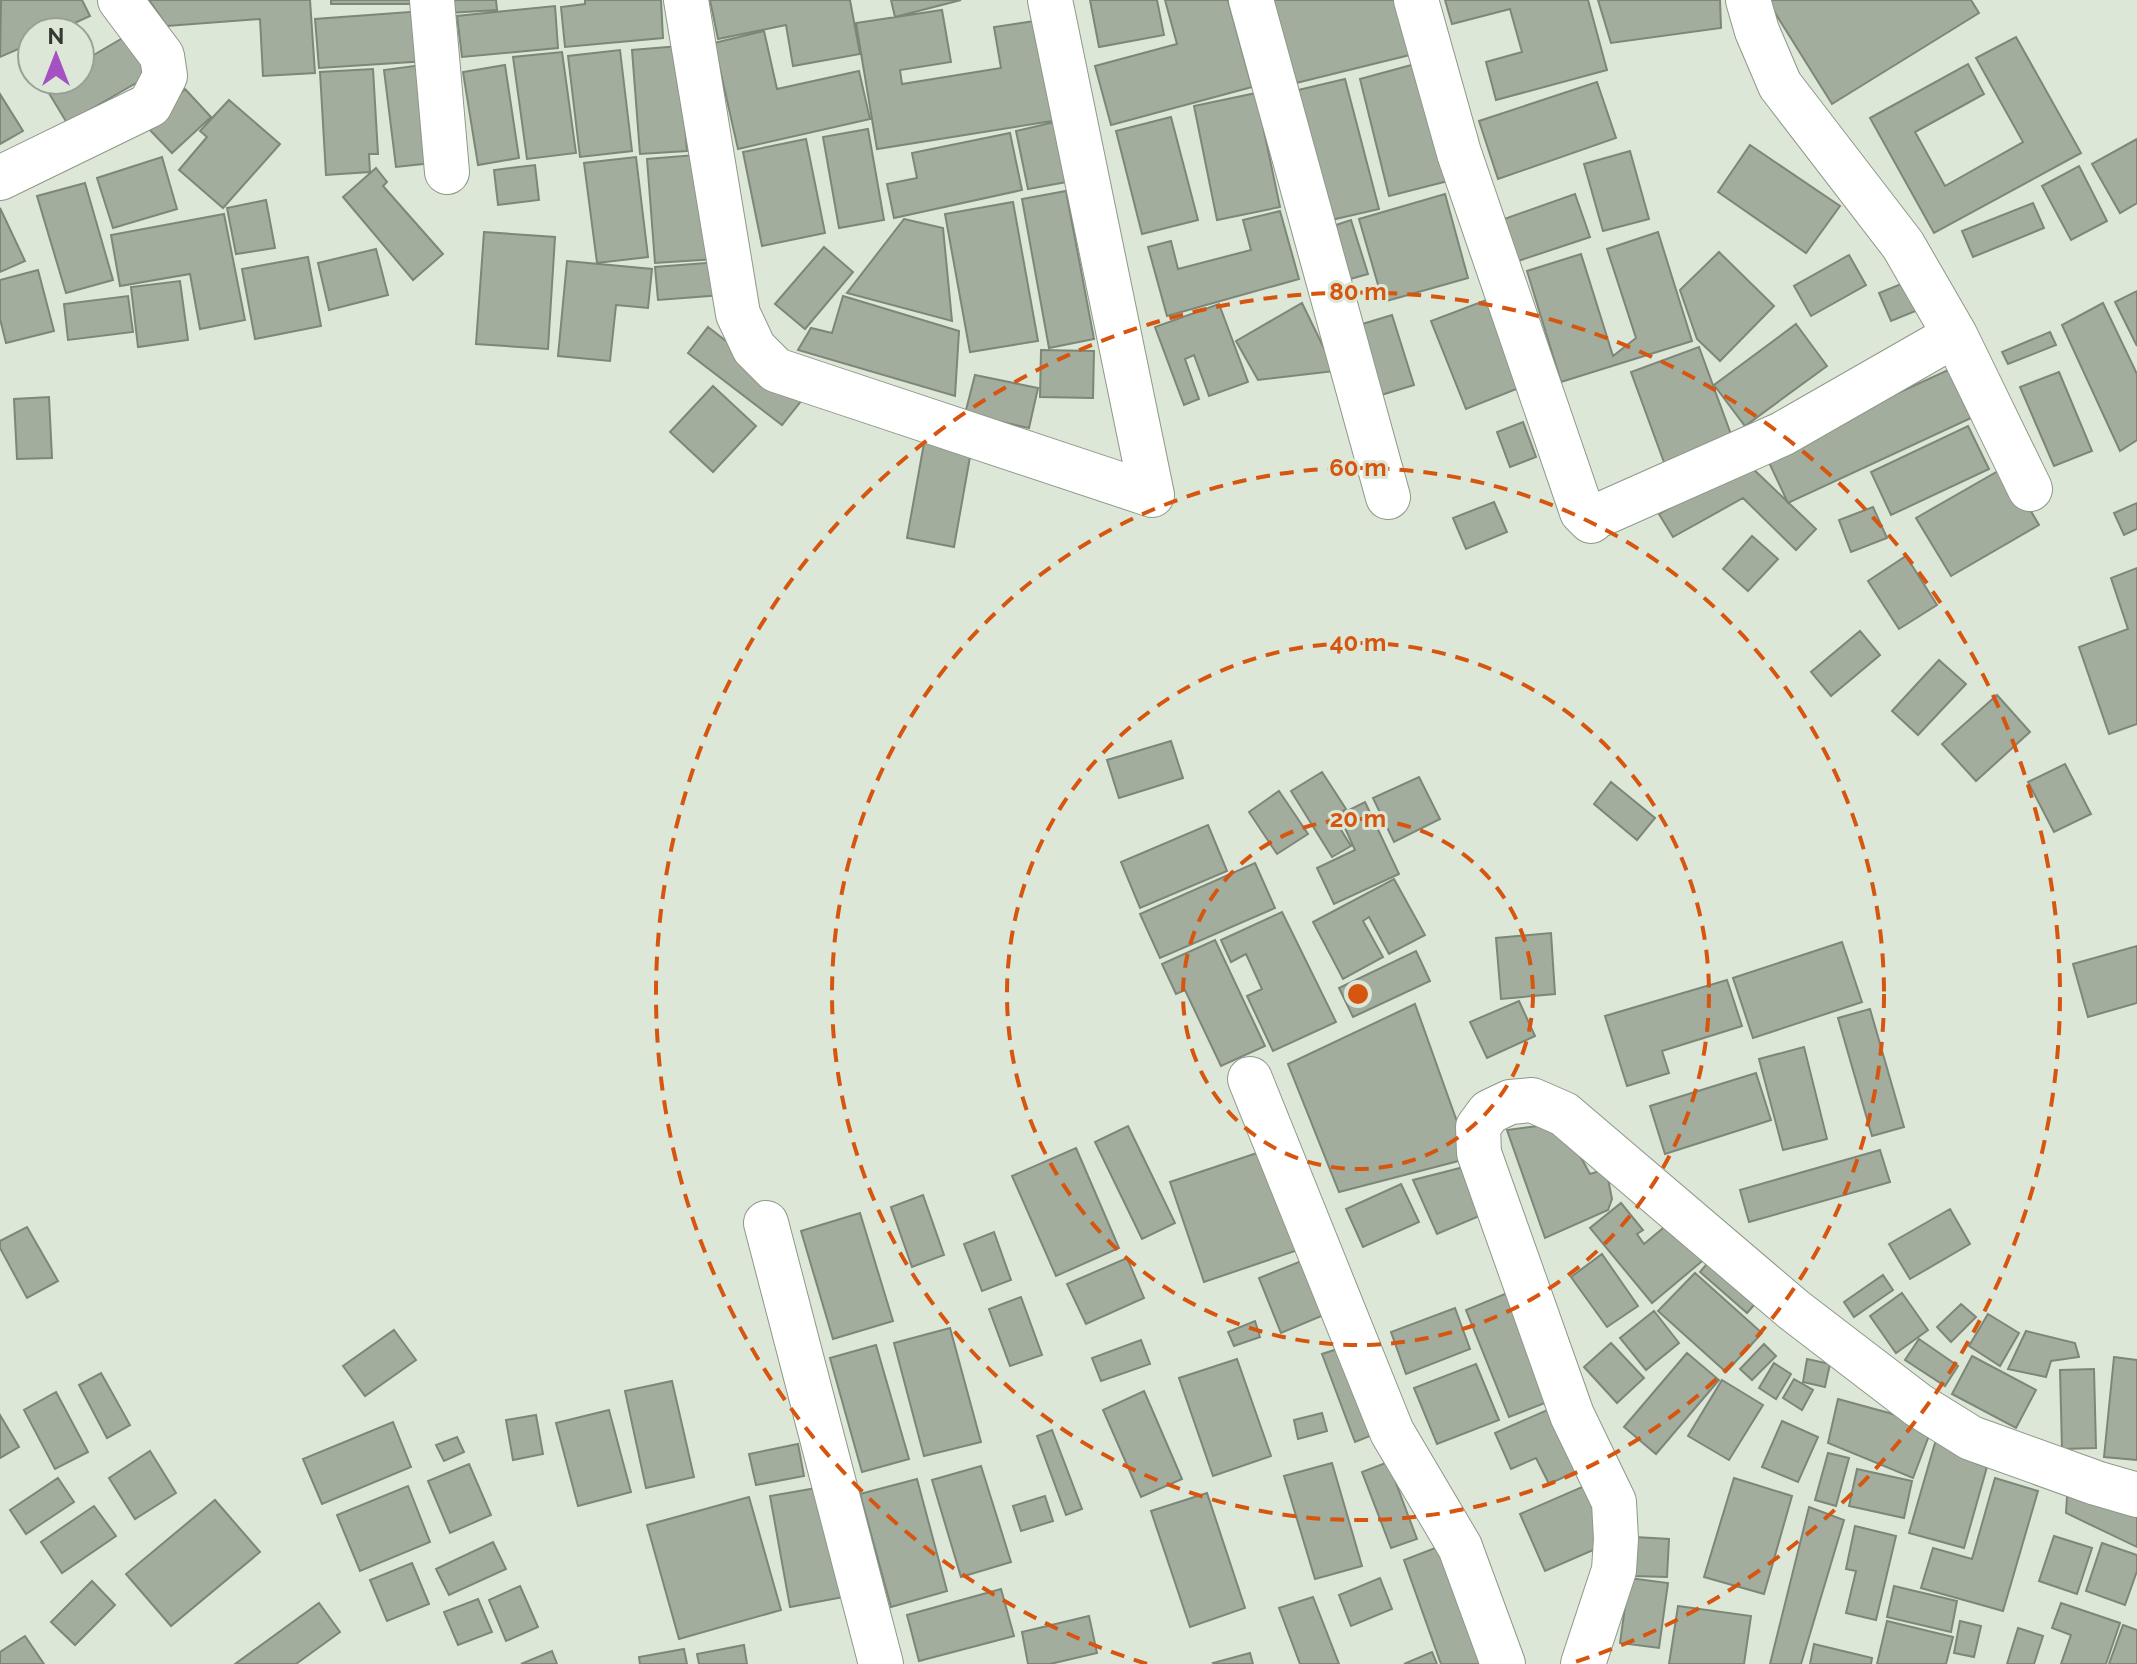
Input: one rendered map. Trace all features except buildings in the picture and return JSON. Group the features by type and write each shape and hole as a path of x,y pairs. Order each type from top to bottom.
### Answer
{"street":[{"path":"0,178 150,105 165,76 162,56 120,0"},
{"path":"432,0 447,172"},
{"path":"686,0 738,314 754,348 776,370 1152,495 1050,0"},
{"path":"1251,0 1388,497"},
{"path":"1416,0 1464,168 1582,512 1591,521 1782,434 1955,335"},
{"path":"1748,0 1757,31 1780,85 1903,245 1955,335 2030,489"},
{"path":"1250,1079 1392,1432 1460,1547 1503,1664"},
{"path":"1583,1664 1614,1570 1614,1502 1572,1415 1479,1153 1478,1127 1489,1112 1510,1102 1532,1100 1564,1114 1794,1310 1918,1405 1971,1438 2137,1495"},
{"path":"766,1223 881,1664"}]}
